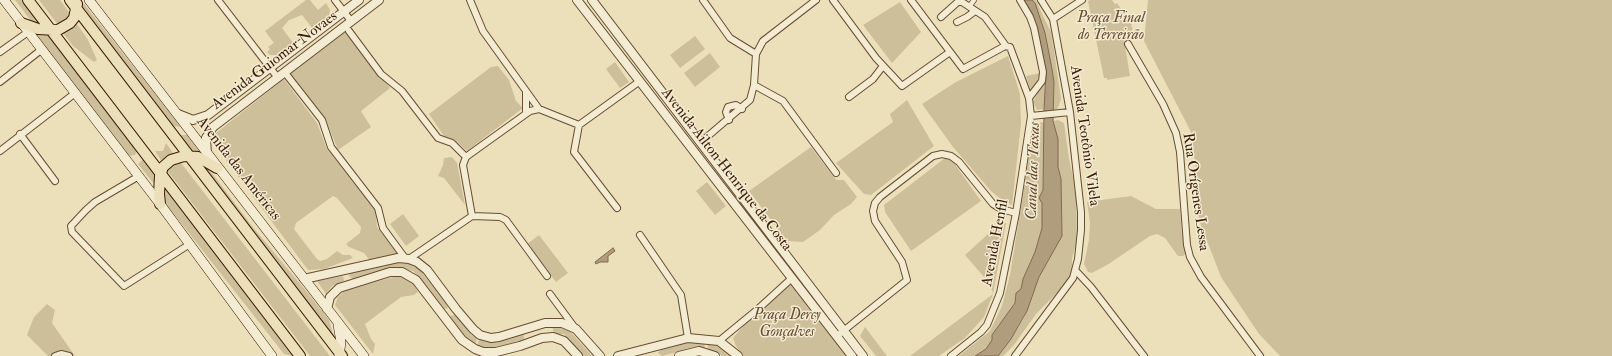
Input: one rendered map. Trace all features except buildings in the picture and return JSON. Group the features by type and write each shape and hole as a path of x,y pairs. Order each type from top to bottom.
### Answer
{"highway":[{"path":"28,0 161,172 300,356"},
{"name":"Avenida das Américas","path":"70,0 77,4 189,156 340,355"},
{"path":"21,22 38,30 51,31 62,29 70,23 77,4"},
{"path":"160,204 158,194 161,172 163,167 170,160 175,157 198,157 217,168"}],"main road":[{"path":"4,0 74,94 139,176 272,356"},
{"name":"Avenida das Américas","path":"89,0 217,168 364,356"},
{"path":"337,321 341,342 340,355"}],"street":[{"path":"218,0 278,78"},
{"path":"335,0 351,21"},
{"name":"Avenida Guiomar Novaes","path":"174,111 190,120 202,118 359,0"},
{"name":"Avenida Guiomar Novaes","path":"207,155 206,138 212,127 379,0"},
{"path":"470,0 483,31 539,109 579,125"},
{"name":"Avenida Ailton Henrique da Costa","path":"577,0 851,354"},
{"name":"Avenida Ailton Henrique da Costa","path":"592,0 759,217 863,356"},
{"path":"703,0 730,38 756,54"},
{"path":"701,142 742,109 750,100 754,85 756,54 759,45 767,36 816,0"},
{"path":"833,0 882,66 902,86 950,52"},
{"path":"911,0 961,67 966,68 1006,46"},
{"path":"941,17 960,0"},
{"name":"Avenida Henfil","path":"951,356 981,332 992,315 1004,277 1016,213 1030,116 1029,98 1012,49 1006,46 990,22 960,0"},
{"path":"957,22 967,18 972,9 974,0"},
{"path":"1020,0 1032,23 1043,72 1042,81 1029,98"},
{"path":"1041,0 1053,19 1082,0"},
{"name":"Avenida Teotônio Vilela","path":"1015,356 1069,285 1076,270 1080,246 1081,212 1070,112 1053,19"},
{"path":"349,31 381,74 402,91 438,138 452,143 466,157"},
{"path":"0,52 28,32"},
{"name":"Rua Orígenes Lessa","path":"1128,44 1162,104 1176,133 1180,152 1190,257 1201,277 1260,356"},
{"path":"0,82 41,50"},
{"path":"624,60 633,53"},
{"path":"849,97 873,79 882,66"},
{"path":"286,74 322,120 331,147 378,208 383,228 407,258 417,262 427,270 473,329 485,337 499,337 553,322 567,325 576,329"},
{"path":"617,208 574,152 579,125 640,81"},
{"path":"754,85 783,101 836,173"},
{"path":"526,90 526,112"},
{"path":"0,151 20,134 74,94"},
{"path":"729,120 726,112 728,107 736,105 742,109"},
{"path":"472,216 463,171 463,165 466,157 526,112 539,109"},
{"path":"1030,116 1070,112"},
{"path":"20,134 55,181"},
{"path":"837,336 907,280 907,274 902,262 875,221 873,212 874,206 880,197 933,156 946,154 959,162 993,204 1001,209 1016,213"},
{"path":"139,176 95,202 71,226 72,232 124,286 190,244"},
{"path":"304,280 370,264 407,258 472,216 500,217 506,220 547,276"},
{"path":"750,225 759,217"},
{"path":"640,235 680,295 688,338"},
{"path":"1076,270 1091,287 1144,356"},
{"path":"345,271 347,280 350,283"},
{"path":"327,309 329,299 334,292 350,283 390,272 402,272 416,280 462,340 475,349 483,352 502,350 542,338 558,338 578,356"},
{"path":"719,341 758,310 792,278"},
{"path":"550,294 576,329 600,356"},
{"path":"445,317 456,309"},
{"path":"532,327 543,330 544,335 542,338"},
{"path":"618,356 688,338 719,341 738,356"},
{"path":"652,347 654,356"},
{"path":"851,354 856,347"},
{"path":"679,356 699,352 715,356"},
{"path":"55,356 62,354 70,356"}],"green space":[{"path":"15,0 24,0 43,25 32,22"},
{"path":"39,0 60,0 71,15 58,25"},
{"path":"81,0 181,127 172,126 80,8"},
{"path":"306,0 310,0 318,10 326,3 330,10 329,17 313,29 302,15 289,20 282,28 294,44 279,55 270,55 267,52 270,49 268,47 274,43 265,31"},
{"path":"1032,0 1036,0 1051,32 1061,99 1058,108 1055,111 1053,111 1054,82 1045,33"},
{"name":"Praça Final do Terreirão","path":"1112,0 1115,4 1117,3 1132,25 1131,26 1133,29 1124,39 1130,76 1107,80 1107,78 1104,78 1088,1"},
{"path":"1148,0 1612,0 1612,356 1280,356 1259,334 1221,277 1199,220 1196,170 1191,132 1144,41"},
{"path":"900,2 921,32 892,63 863,25"},
{"path":"76,23 87,38 97,60 94,62 73,46 63,33"},
{"path":"347,29 390,88 361,111 371,127 338,150 325,118 290,73"},
{"path":"35,33 48,35 137,150 135,155 129,156"},
{"path":"695,36 705,49 680,68 670,55"},
{"path":"710,53 720,67 695,87 684,73"},
{"path":"1008,56 1020,94 1021,124 1012,205 1004,202 991,191 953,147 922,104 956,82"},
{"path":"615,62 629,82 620,88 606,69"},
{"path":"498,66 509,80 516,101 523,108 467,151 457,142 446,139 429,114 491,67"},
{"path":"1040,73 1034,89 1031,92 1026,76"},
{"path":"1046,77 1044,109 1037,110 1033,102"},
{"path":"284,79 317,123 327,149 376,212 377,227 399,253 371,262 364,253 349,247 346,244 360,233 361,227 337,198 333,196 296,223 294,229 320,261 327,259 337,251 343,255 350,255 353,258 324,269 308,270 216,147 214,138 216,133"},
{"path":"907,100 934,146 871,195 864,194 836,163 893,122 890,114"},
{"path":"1058,120 1064,123 1069,159 1076,191 1077,241 1072,258 1072,274 1060,290 1036,314 1014,345 1003,356 998,356 1024,318 1039,277 1062,236 1061,179 1058,167 1053,121"},
{"path":"1043,122 1045,128 1043,190 1039,198 1042,203 1042,228 1035,252 1023,279 1021,289 1016,293 1015,303 992,335 992,340 986,349 975,356 959,356 990,331 1002,306 1010,275 1034,124"},
{"path":"178,135 187,135 202,155 189,150"},
{"path":"166,143 173,153 162,162 155,151 163,151"},
{"path":"811,147 836,180 844,180 857,197 851,204 834,215 820,230 803,242 787,241 749,191"},
{"path":"452,157 457,163 465,205 444,178 438,176 443,165 444,158"},
{"path":"144,158 155,171 155,185 138,164"},
{"path":"945,158 952,160 981,201 911,251 885,212 884,205"},
{"path":"178,159 330,356 310,356 166,169"},
{"path":"198,162 212,173 252,226 329,320 335,341"},
{"path":"161,181 293,356 284,354 166,204 163,196"},
{"path":"707,182 726,206 715,215 696,191"},
{"path":"1131,196 1156,209 1180,209 1182,236 1186,253 1183,256 1178,256 1165,238 1157,234 1150,236 1107,265 1092,273 1088,272 1084,264 1089,240 1090,223 1087,202"},
{"path":"403,214 419,236 406,246 390,224"},
{"path":"1006,223 993,294 990,284 965,255 999,224"},
{"path":"539,235 568,273 556,282 527,244"},
{"path":"397,261 410,264 420,270 445,300 448,306 447,309 442,308 413,271 405,269 353,279 349,276 351,272"},
{"path":"343,276 344,281 332,286 326,294 317,281"},
{"path":"394,277 405,277 413,283 418,292 414,295 401,297 365,324 371,339 375,344 373,354 335,305 338,297 345,290"},
{"name":"Praça Dercy Gonçalves","path":"792,278 847,356 743,356 736,346 733,338 758,309"},
{"path":"993,294 984,317 965,338 939,356 910,356"},
{"path":"47,304 55,310 52,323 75,356 48,356 27,335 34,317"},
{"path":"452,315 458,316 471,335 477,338 475,346 463,338 448,319"},
{"path":"552,326 569,330 592,356 583,356 564,334 554,334"},
{"path":"865,327 887,356 876,356 860,336"},
{"path":"524,334 524,341 491,351 477,346 479,339 488,342"},
{"path":"692,341 704,342 705,349 692,348 662,356 658,353 661,349"},
{"path":"707,342 719,345 734,356 723,356 708,349"}],"shaded area":[{"path":"1024,0 1032,0 1035,3 1045,33 1052,69 1054,82 1053,121 1058,139 1058,167 1061,179 1062,236 1039,277 1027,311 1011,339 998,356 975,356 986,349 992,340 992,335 1015,303 1016,293 1021,289 1023,279 1035,252 1042,228 1042,203 1039,198 1043,190 1046,73 1032,13"},
{"path":"613,248 615,251 608,256 608,262 600,262 596,264 595,262"}],"water label":[{"name":"Canal das Taxas","path":"1034,171"}]}
